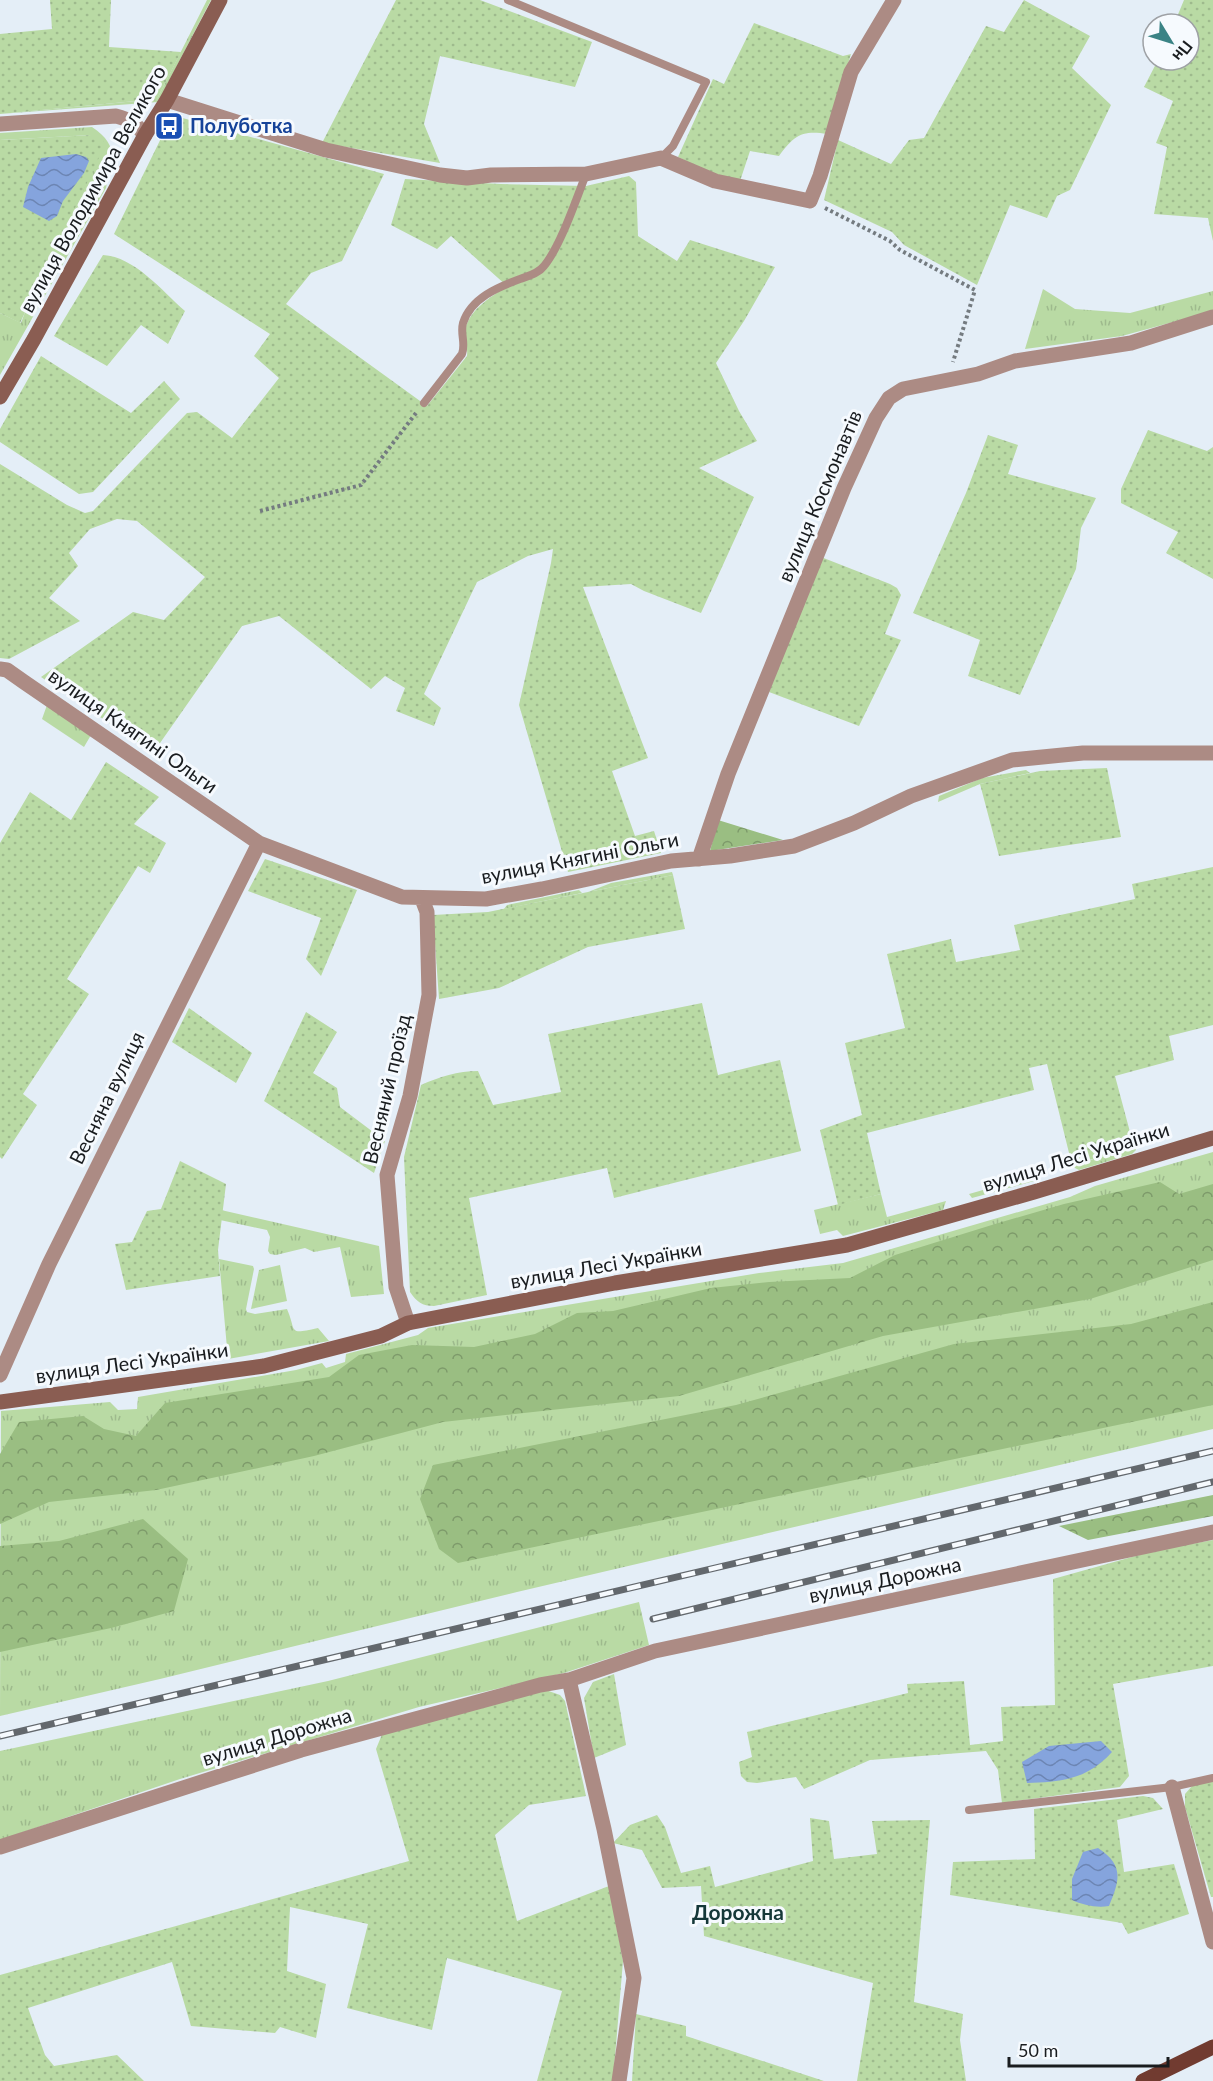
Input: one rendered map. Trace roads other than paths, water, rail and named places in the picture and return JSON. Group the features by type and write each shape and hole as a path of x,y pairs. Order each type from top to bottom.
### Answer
{"main road":[{"path":"1143,2081 1213,2047"}],"street":[{"name":"вулиця Володимира Великого","path":"0,397 63,287 145,135 167,100 220,0"},
{"path":"167,100 326,150 424,172 467,178 491,175 586,174 661,158 715,181 810,201 820,176 851,72 894,0"},
{"path":"0,124 116,116 128,119 145,135"},
{"name":"вулиця Космонавтів","path":"699,859 728,774 844,488 876,418 889,398 903,389 978,375 1015,361 1131,343 1213,317"},
{"name":"вулиця Княгині Ольги","path":"0,669 6,670 24,682 259,843 402,897 486,899 671,861 794,846 854,823 911,796 1012,760 1083,753 1213,753"},
{"name":"Весняна вулиця","path":"0,1375 54,1254 259,843"},
{"name":"Весняний проїзд","path":"408,1323 396,1287 387,1175 410,1096 429,995 427,912 422,898"},
{"name":"вулиця Лесі Українки","path":"0,1402 264,1366 381,1336 408,1323 615,1283 847,1245 1213,1138"},
{"name":"вулиця Дорожна","path":"0,1847 302,1750 540,1685 569,1680 655,1651 1213,1532"},
{"path":"569,1680 604,1829 634,1978 620,2081"},
{"path":"1172,1787 1213,1941"}],"lane":[{"path":"508,0 706,82 673,146 661,158"},
{"path":"424,403 462,354 463,322 478,301 495,289 534,274 543,268 552,254 586,174"},
{"path":"969,1810 1172,1787 1213,1778"}],"water":[{"path":"76,154 86,157 89,161 84,173 63,201 57,216 49,221 23,207 28,187 41,158"},
{"path":"1101,1741 1112,1752 1094,1768 1063,1780 1027,1783 1022,1762 1049,1746"},
{"path":"1098,1848 1116,1867 1116,1888 1109,1906 1090,1906 1072,1900 1072,1879 1083,1852"}],"railway":[{"path":"0,1736 1213,1451"},
{"path":"653,1619 1213,1482"}],"place":[{"name":"Полуботка","path":"169,126"}],"district":[{"name":"Дорожна","path":"738,1913"}]}
